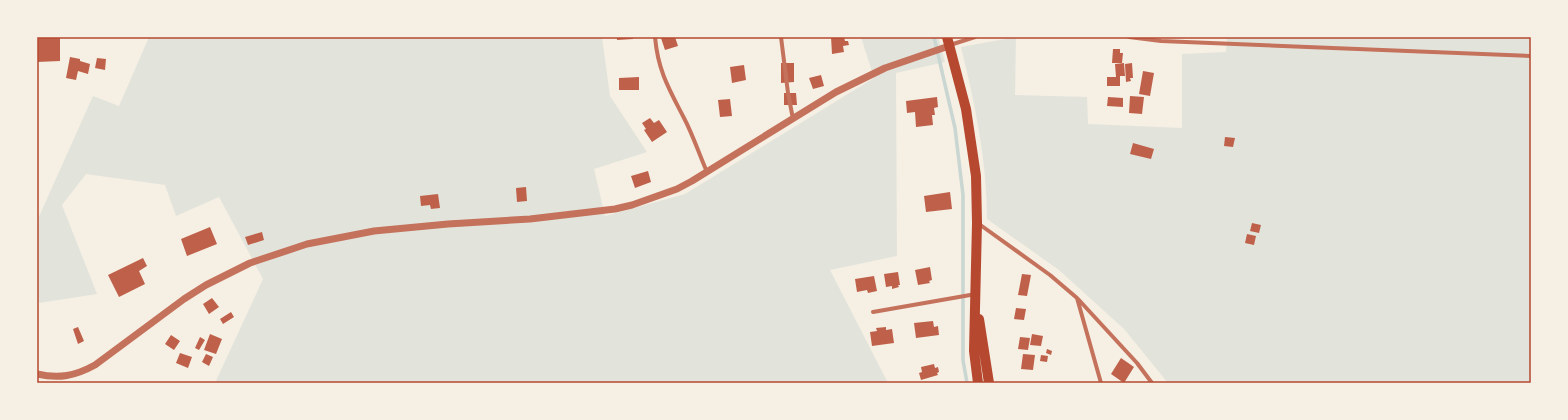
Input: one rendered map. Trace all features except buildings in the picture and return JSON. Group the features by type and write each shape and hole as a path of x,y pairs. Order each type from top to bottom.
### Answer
{"highway":[{"path":"948,41 960,81 972,145 976,176 977,223 974,351 978,383"},
{"path":"976,295 989,383"}],"street":[{"path":"656,37 661,71 671,95 684,118 707,172"},
{"path":"781,37 793,119"},
{"path":"37,374 60,378 83,372 95,365 160,315 206,285 250,263 282,251 307,244 374,231 448,224 530,219 615,209 677,189 836,92 948,41 975,37"},
{"path":"1129,37 1161,42 1531,56"},
{"path":"977,223 1050,275 1077,298 1137,363 1152,383"},
{"path":"873,312 976,295"},
{"path":"1077,298 1101,383"}],"shaded area":[{"path":"149,37 602,37 610,96 647,152 594,169 605,216 685,194 874,78 861,37 938,37 945,62 896,73 897,256 830,270 888,383 215,383 263,279 219,197 176,216 165,185 86,174 62,205 97,294 39,303 37,283 37,221 93,96 119,106"},
{"path":"1016,37 1015,95 1087,97 1088,124 1182,128 1182,54 1226,52 1227,37 1531,37 1531,383 1168,383 1124,329 1059,270 987,219 985,176 979,133 961,47"}],"waterway":[{"path":"934,37 955,128 963,195 963,360 967,383"}]}
